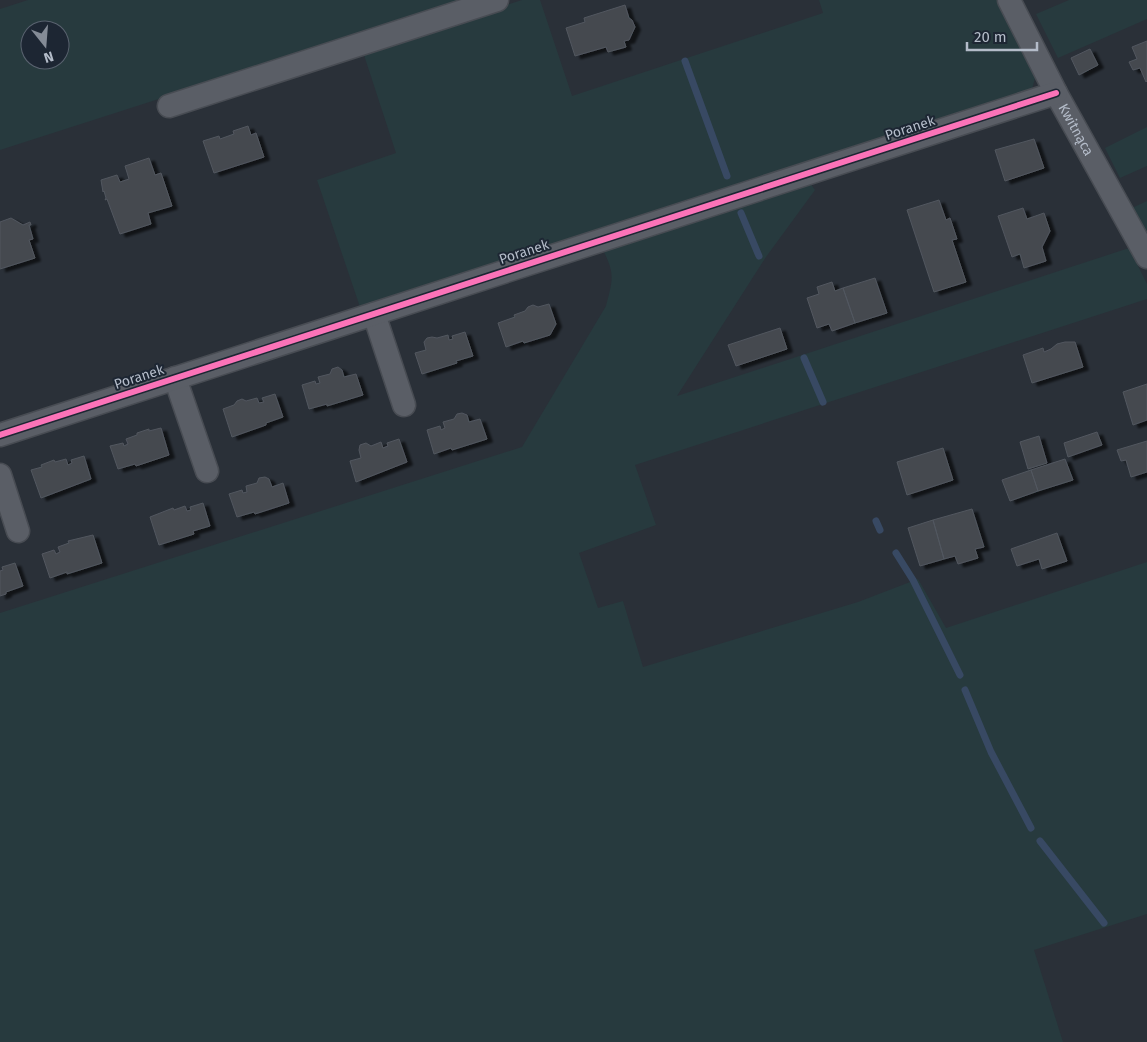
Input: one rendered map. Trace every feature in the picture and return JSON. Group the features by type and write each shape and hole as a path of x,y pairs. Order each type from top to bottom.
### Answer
{"street":[{"path":"169,106 497,0"},
{"name":"Kwitnąca","path":"1009,0 1056,93 1147,256"},
{"name":"Poranek","path":"0,435 1056,93"},
{"path":"374,314 404,405"},
{"path":"175,378 207,471"},
{"path":"0,475 18,531"}],"green space":[{"path":"28,0 467,0 0,150 0,9"},
{"path":"522,0 540,0 572,96 823,13 819,0 999,0 1037,71 1032,89 360,307 317,180 396,153 363,52"},
{"path":"1069,0 1147,0 1147,19 1058,58 1036,14"},
{"path":"1147,127 1147,166 1120,178 1105,148"},
{"path":"810,183 815,190 766,257 677,396 1129,248 1147,284 1147,299 635,465 656,525 579,553 598,608 623,601 643,667 858,602 918,579 946,628 1147,562 1147,914 1034,950 1063,1042 0,1042 0,613 522,447 606,306 612,277 610,265 603,250"},
{"path":"1147,201 1147,236 1132,208"}],"building":[{"path":"625,5 629,18 635,27 629,40 624,41 626,47 608,52 606,47 575,56 566,28 585,22 584,18"},
{"path":"1147,41 1146,82 1140,68 1133,70 1129,62 1137,59 1132,47"},
{"path":"1090,49 1098,65 1079,75 1071,58"},
{"path":"248,126 251,135 256,133 264,157 214,173 203,141 219,136 220,139 234,134 233,131"},
{"path":"1034,139 1044,168 1005,181 995,150"},
{"path":"149,158 155,175 161,173 172,206 148,213 151,224 120,234 107,199 105,200 101,180 117,175 120,182 129,179 125,166"},
{"path":"939,200 946,220 950,218 957,239 952,240 966,282 934,292 907,210"},
{"path":"1023,208 1027,219 1044,213 1050,231 1042,247 1046,261 1024,268 1020,254 1012,257 998,216"},
{"path":"11,218 23,225 30,222 31,225 29,225 33,239 29,240 35,258 0,269 0,222"},
{"path":"875,278 887,313 855,323 843,288"},
{"path":"832,282 835,291 843,288 855,323 832,331 829,324 817,328 807,298 819,294 817,287"},
{"path":"549,304 556,324 550,335 506,347 498,323 515,317 514,315 525,311 533,305 538,307"},
{"path":"780,328 787,349 736,366 728,345"},
{"path":"465,332 473,356 422,374 415,353 426,350 424,342 427,338 448,335 449,340 453,339 452,336"},
{"path":"1075,342 1083,367 1032,383 1023,355 1043,348 1044,352 1057,344"},
{"path":"338,367 342,370 344,377 356,374 363,395 327,406 327,404 309,409 302,385 315,381 316,384 320,383 318,377 330,374 332,369"},
{"path":"1147,384 1147,420 1133,425 1123,392"},
{"path":"275,394 283,417 232,437 223,409 234,405 242,399 246,401 257,398 259,403 264,402 262,398"},
{"path":"457,414 467,415 469,422 480,419 487,439 434,454 427,430 440,426 441,430 445,428 443,422 454,419"},
{"path":"161,428 169,455 136,466 135,464 118,469 110,446 123,443 124,446 128,444 126,439 137,435 137,433"},
{"path":"1097,432 1102,445 1068,457 1064,443"},
{"path":"1039,436 1047,463 1028,469 1020,442"},
{"path":"399,439 407,462 356,482 350,461 361,458 360,445 366,443 371,446 381,442 383,448 388,446 387,443"},
{"path":"1147,441 1147,472 1131,477 1126,460 1121,461 1117,450"},
{"path":"943,448 953,480 907,495 897,462"},
{"path":"84,456 91,479 41,498 31,470 42,467 41,465 54,460 55,462 66,459 68,465 72,463 71,460"},
{"path":"1065,459 1073,480 1038,491 1031,470"},
{"path":"1031,470 1038,491 1010,501 1002,480"},
{"path":"265,477 269,479 272,487 283,483 289,503 255,514 254,512 237,517 229,494 242,490 243,493 247,492 246,486 257,483 259,478"},
{"path":"203,503 210,526 193,531 194,534 159,545 150,517 173,508 174,510 185,506 187,511 191,510 190,507"},
{"path":"972,509 984,547 975,549 978,558 958,564 955,556 944,559 933,520"},
{"path":"933,520 944,559 920,566 908,528"},
{"path":"1057,533 1067,561 1042,569 1039,559 1017,566 1011,549"},
{"path":"93,535 102,563 50,578 42,554 54,550 56,554 60,552 58,547 69,543 68,541"},
{"path":"15,563 23,586 0,596 0,571 3,570 2,567"}],"waterway":[{"path":"685,61 727,176"},
{"path":"741,213 759,256"},
{"path":"804,358 823,402"},
{"path":"876,521 880,530"},
{"path":"896,553 913,580 960,675"},
{"path":"965,690 991,752 1031,828"},
{"path":"1040,841 1104,923"}],"cycle path":[{"path":"0,435 1056,93"}]}
